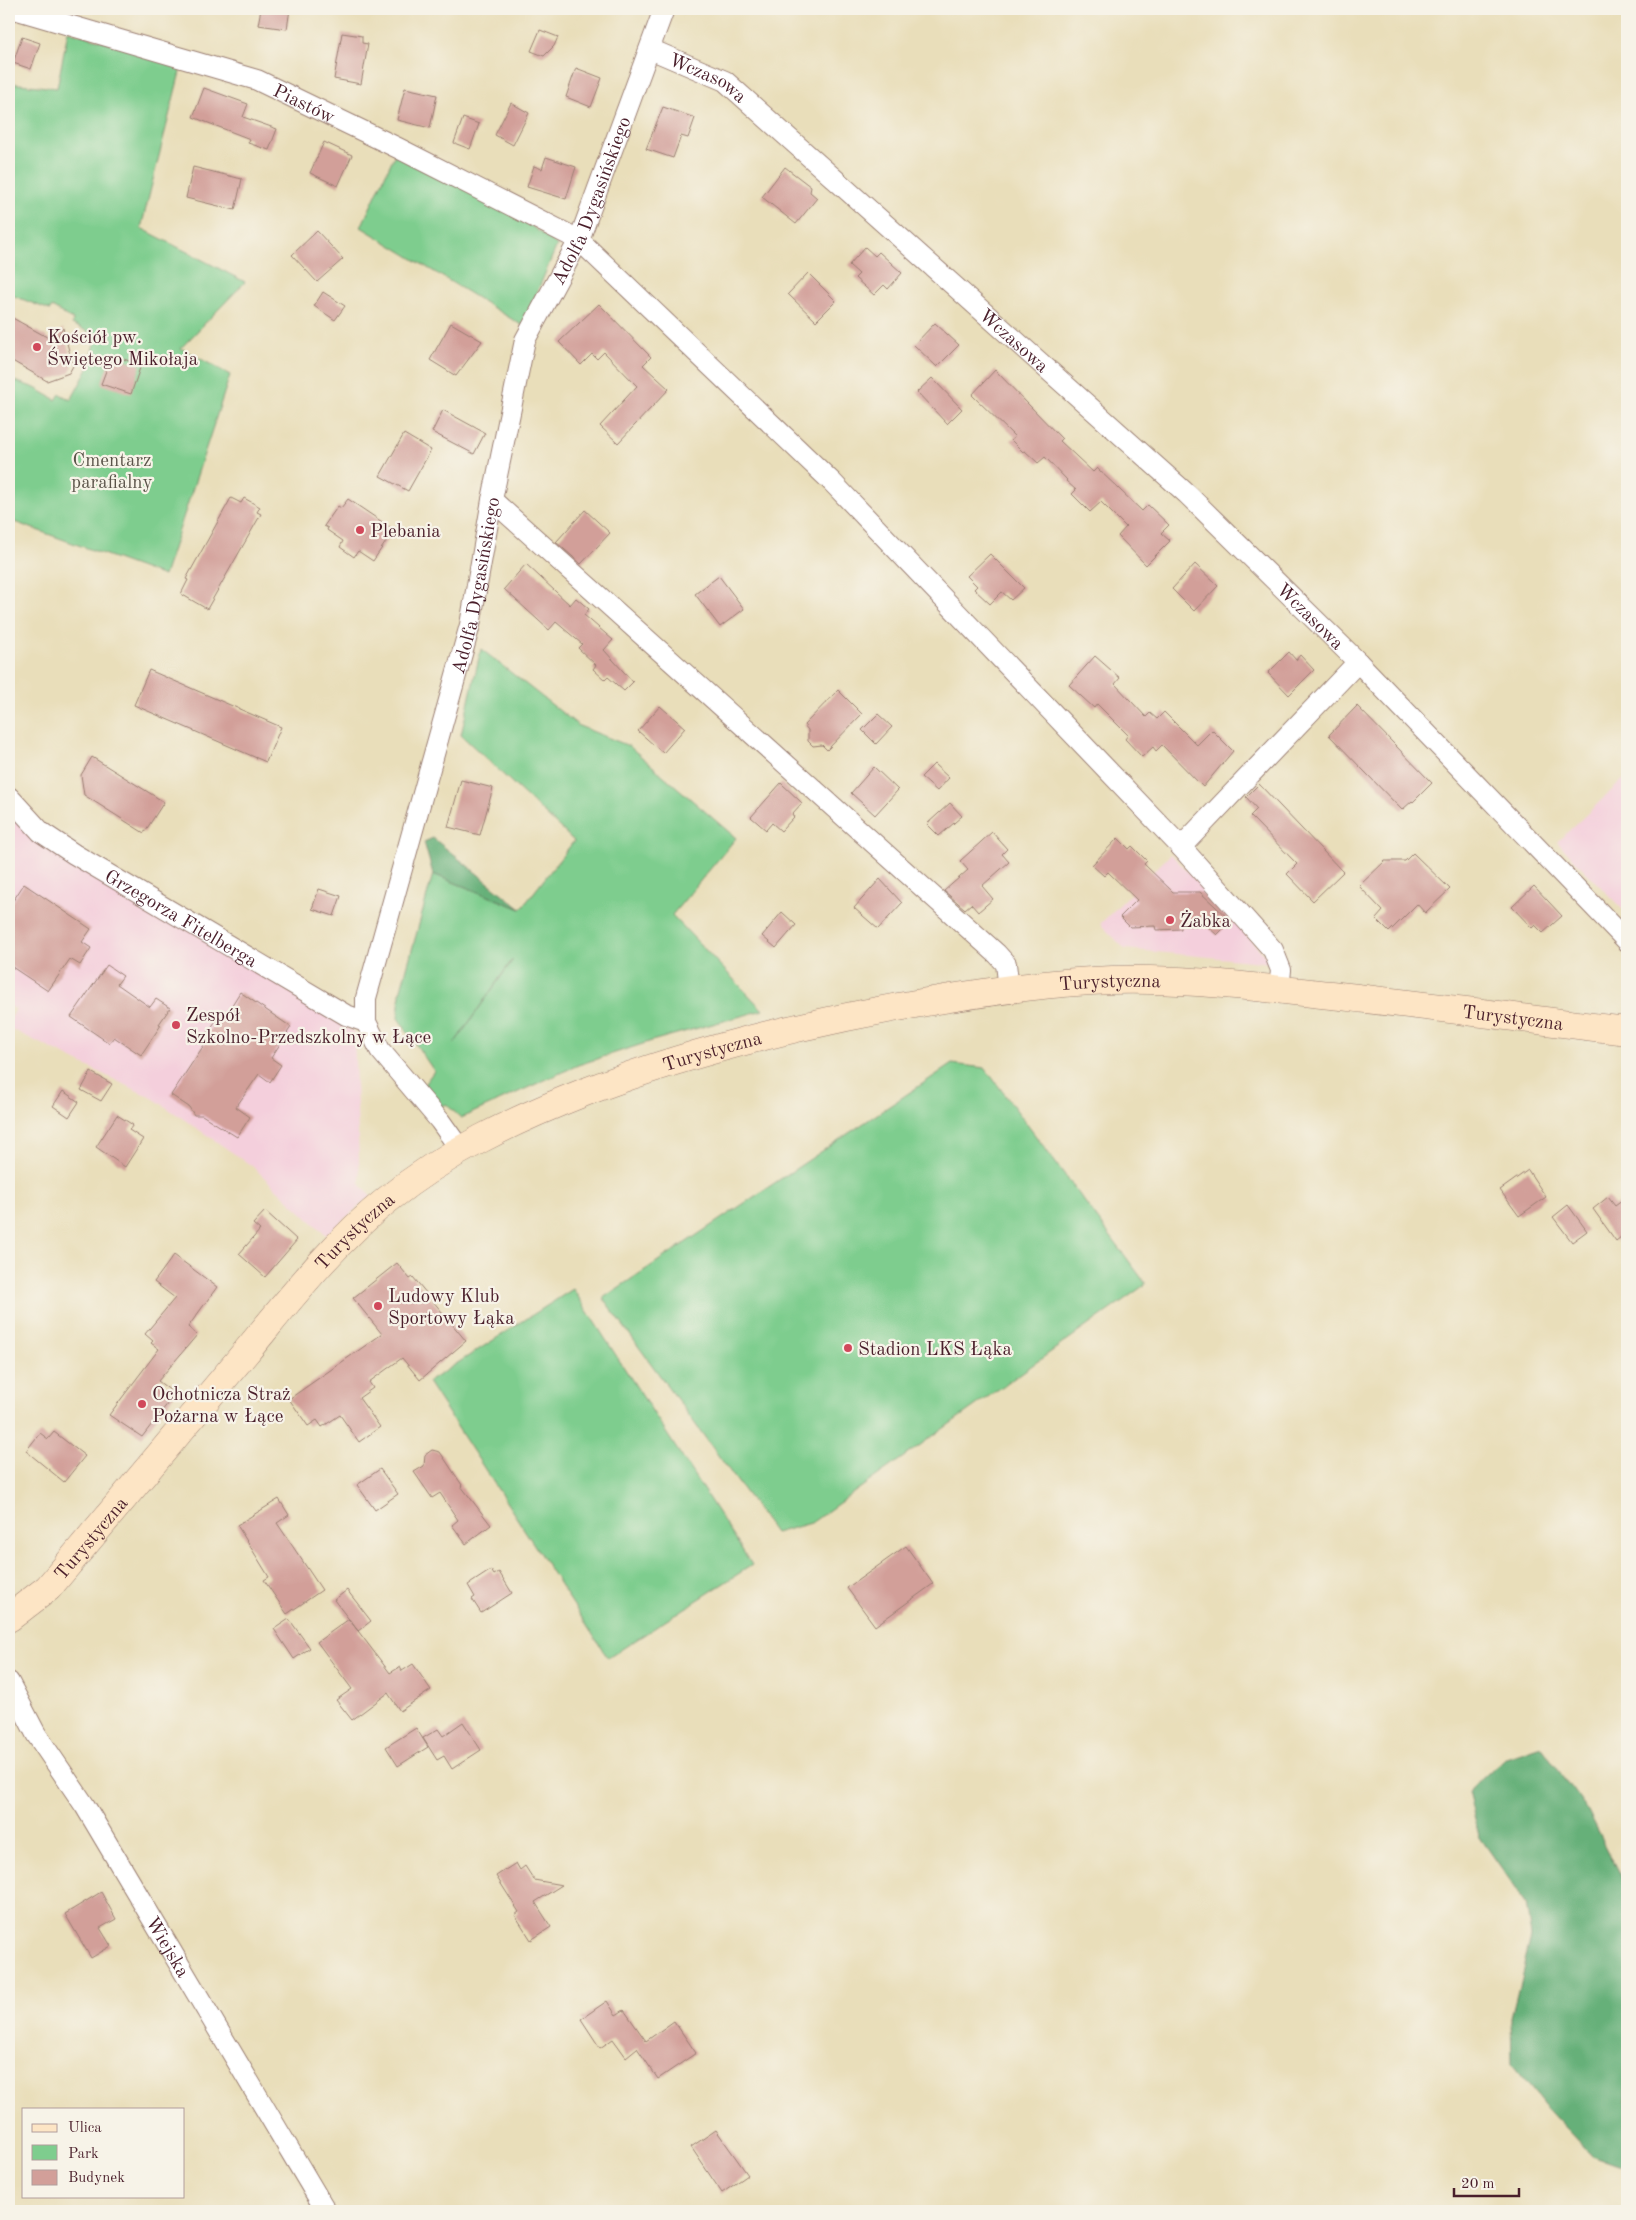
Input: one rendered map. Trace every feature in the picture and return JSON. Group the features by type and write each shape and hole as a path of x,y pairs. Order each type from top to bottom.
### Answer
{"main road":[{"name":"Turystyczna","path":"9,1618 48,1588 322,1261 382,1203 422,1173 460,1150 511,1123 560,1102 685,1058 855,1015 1009,989 1072,982 1150,980 1279,990 1627,1031"}],"street":[{"name":"Piastów","path":"14,9 257,80 398,148 578,240"},
{"name":"Adolfa Dygasińskiego","path":"460,1150 440,1122 380,1050 366,1022 366,998 470,625 492,500 526,340 578,240 664,9"},
{"name":"Wczasowa","path":"650,49 724,81 1187,494 1358,662 1627,941"},
{"path":"578,240 832,482 1181,847 1273,950 1281,970 1279,990"},
{"path":"492,500 997,954 1006,964 1009,989"},
{"name":"Wczasowa","path":"1181,847 1358,662"},
{"name":"Grzegorza Fitelberga","path":"9,797 41,832 74,854 346,1015 366,1022"},
{"name":"Wiejska","path":"9,1682 36,1734 84,1806 326,2211"}],"shaded area":[{"path":"1627,776 1627,914 1557,842"},
{"name":"Zespół Szkolno-Przedszkolny w Łące","path":"9,819 12,819 354,1032 360,1184 371,1196 326,1235 252,1166 154,1099 9,1028 9,1022 16,1009 9,1006"},
{"path":"1171,854 1272,963 1125,949 1100,924"}],"green space":[{"name":"Cmentarz parafialny","path":"68,31 182,64 141,228 245,282 181,348 230,375 164,576 9,520 9,379 35,388 56,400 60,394 71,400 89,367 97,336 72,324 73,320 52,307 50,310 9,294 9,83 57,88"},
{"path":"395,154 507,208 557,245 523,326 361,227"},
{"path":"481,649 579,726 629,746 736,838 672,915 763,1010 655,1040 578,1065 461,1118 446,1104 441,1107 423,1086 434,1071 398,1018 400,993 433,874 521,909 574,841 461,735","holes":["512,960 512,961 454,1044"]},
{"path":"433,838 521,909 433,874 424,842"},
{"name":"Stadion LKS Łąka","path":"952,1064 985,1068 1146,1284 811,1523 775,1533 603,1298"},
{"path":"573,1289 752,1565 608,1658 428,1382"},
{"path":"1541,1746 1587,1810 1627,1888 1627,2168 1593,2156 1550,2111 1512,2064 1511,2017 1531,1937 1526,1903 1479,1836 1468,1792 1503,1759"}],"building":[{"path":"261,9 290,9 287,29 258,25"},
{"path":"540,30 558,37 554,46 544,56 531,51"},
{"path":"342,33 362,36 362,43 368,44 361,84 334,79"},
{"path":"22,37 40,43 31,69 13,63"},
{"path":"576,68 602,78 591,107 566,97"},
{"path":"204,88 248,104 243,117 277,129 269,150 248,143 250,139 193,117"},
{"path":"405,88 437,95 430,128 397,120"},
{"path":"511,103 529,113 513,145 495,135"},
{"path":"663,107 695,118 688,138 681,136 673,158 646,149"},
{"path":"463,118 479,124 470,149 454,143"},
{"path":"324,142 352,155 338,186 310,173"},
{"path":"546,157 576,167 566,199 527,187 534,166 542,169"},
{"path":"193,167 242,179 235,210 186,198"},
{"path":"785,167 811,187 810,192 817,198 796,224 762,197"},
{"path":"317,231 343,259 317,282 292,255"},
{"path":"865,247 875,256 879,252 902,273 888,289 884,285 874,295 855,278 859,274 849,265"},
{"path":"808,273 836,301 816,321 788,294"},
{"path":"323,292 345,306 335,320 314,306"},
{"path":"599,304 651,357 643,365 669,389 618,443 600,426 637,386 604,352 597,359 592,354 581,365 559,342"},
{"name":"Kościół pw. Świętego Mikołaja","path":"9,316 54,341 63,328 73,366 69,373 47,381 9,359"},
{"path":"451,323 482,341 456,376 430,360"},
{"path":"935,323 959,345 937,367 914,345"},
{"path":"112,355 141,365 131,394 101,384"},
{"path":"995,370 1062,439 1060,441 1093,472 1097,468 1142,511 1148,505 1169,525 1161,533 1170,541 1146,565 1118,536 1126,527 1101,502 1090,512 1072,494 1076,490 1045,457 1038,463 1025,451 1023,452 1011,440 1015,437 972,395"},
{"path":"932,378 962,409 947,424 917,392"},
{"path":"443,410 485,433 474,454 432,432"},
{"path":"404,434 431,450 408,491 380,476"},
{"path":"231,498 241,503 244,498 260,507 257,512 261,514 207,609 181,594 188,580 186,579"},
{"name":"Plebania","path":"348,499 394,530 373,561 358,551 354,557 340,547 343,541 324,526 338,506 341,508"},
{"path":"585,510 610,533 581,564 556,542"},
{"path":"990,554 1024,588 1011,600 1002,592 990,604 974,589 977,586 967,576"},
{"path":"526,564 570,605 576,598 589,609 584,615 613,640 604,650 633,682 624,691 608,677 605,680 593,669 596,665 578,648 582,644 556,622 549,630 504,589"},
{"path":"1195,564 1218,586 1194,611 1172,589"},
{"path":"719,576 744,609 720,627 695,594"},
{"path":"1289,652 1296,660 1300,655 1314,670 1289,695 1268,673"},
{"path":"1095,656 1120,678 1115,684 1146,717 1150,713 1157,719 1164,712 1197,745 1212,730 1233,751 1203,787 1162,745 1156,751 1153,747 1142,757 1125,739 1128,735 1097,704 1094,708 1069,685"},
{"path":"149,670 281,727 266,762 134,705"},
{"path":"838,690 862,714 827,750 822,745 813,746 808,741 808,730 804,725"},
{"path":"660,706 685,728 663,753 638,731"},
{"path":"1357,706 1432,783 1402,810 1329,735"},
{"path":"878,714 892,727 876,744 862,730"},
{"path":"92,757 164,802 144,833 84,795 81,775"},
{"path":"934,764 949,778 937,791 921,777"},
{"path":"874,767 898,790 875,815 851,793"},
{"path":"461,780 493,788 480,835 448,827"},
{"path":"781,783 802,803 792,814 794,817 781,831 772,823 766,830 751,817"},
{"path":"1259,784 1343,872 1313,901 1287,874 1297,864 1250,816 1257,809 1246,797"},
{"path":"950,803 962,816 939,836 927,824"},
{"path":"992,832 1007,849 1002,854 1009,862 982,886 993,899 978,912 971,904 965,909 944,891 968,870 960,861"},
{"path":"1118,838 1129,849 1132,846 1147,861 1144,864 1173,892 1200,892 1231,921 1217,935 1207,926 1181,926 1181,929 1156,930 1155,926 1130,927 1120,917 1137,900 1108,872 1104,876 1092,865"},
{"path":"1413,853 1450,889 1425,913 1417,904 1389,932 1376,919 1383,911 1359,886 1385,861 1405,861"},
{"path":"880,879 902,903 878,929 854,908"},
{"path":"24,884 91,929 82,942 91,948 80,965 70,959 48,991 9,965 9,907"},
{"path":"1534,886 1562,916 1543,933 1535,925 1532,928 1512,907"},
{"path":"319,889 341,896 334,916 312,909"},
{"path":"782,912 796,925 776,948 762,936"},
{"path":"107,965 123,976 117,984 150,1007 156,999 170,1008 141,1055 114,1037 109,1043 71,1017"},
{"name":"Zespół Szkolno-Przedszkolny w Łące","path":"240,992 291,1027 271,1058 281,1065 270,1082 259,1074 236,1107 250,1117 237,1137 202,1115 194,1115 189,1107 171,1095 208,1039 205,1037 221,1013 225,1016"},
{"path":"91,1072 112,1084 101,1101 81,1090"},
{"path":"63,1091 79,1102 69,1117 53,1106"},
{"path":"117,1115 133,1125 129,1130 143,1139 125,1167 96,1147"},
{"path":"1528,1170 1546,1197 1519,1216 1500,1190"},
{"path":"1608,1197 1615,1206 1627,1197 1627,1232 1616,1241 1593,1209"},
{"path":"1568,1205 1587,1231 1572,1242 1553,1217"},
{"path":"265,1211 297,1240 265,1277 239,1254 260,1230 253,1224"},
{"path":"174,1255 217,1287 188,1327 197,1335 158,1381 175,1394 142,1437 109,1415 159,1349 151,1343 153,1341 145,1334 175,1298 154,1282"},
{"path":"397,1263 410,1279 413,1277 466,1341 420,1380 402,1358 369,1382 373,1388 359,1398 380,1427 359,1442 340,1415 322,1427 317,1420 308,1426 289,1399 382,1334 353,1298"},
{"path":"54,1432 85,1456 64,1482 26,1451 40,1433 48,1439"},
{"path":"432,1450 440,1452 461,1486 491,1525 466,1544 452,1525 458,1520 440,1493 432,1498 414,1472 424,1466 425,1455"},
{"path":"380,1469 398,1494 375,1510 357,1485"},
{"path":"279,1499 289,1515 277,1523 322,1590 287,1614 264,1580 269,1577 237,1525"},
{"path":"906,1546 933,1584 875,1626 847,1588"},
{"path":"491,1570 494,1575 499,1572 512,1593 481,1613 472,1599 475,1597 468,1585"},
{"path":"347,1590 371,1621 358,1631 334,1600"},
{"path":"289,1619 310,1648 294,1659 274,1629"},
{"path":"349,1619 390,1673 400,1667 402,1671 413,1664 431,1690 400,1711 388,1693 352,1720 336,1700 352,1689 317,1642"},
{"path":"463,1722 481,1750 452,1769 444,1756 437,1760 423,1738 438,1729 443,1736"},
{"path":"416,1728 428,1747 398,1766 386,1747"},
{"path":"516,1863 520,1870 525,1866 534,1880 562,1885 535,1902 551,1927 531,1940 515,1915 519,1912 496,1876"},
{"path":"101,1892 116,1919 100,1928 111,1946 91,1958 65,1914"},
{"path":"607,2001 616,2015 624,2010 646,2041 674,2021 696,2053 658,2079 637,2048 626,2057 613,2039 600,2048 581,2019"},
{"path":"716,2130 748,2175 722,2193 691,2147"}],"place":[{"name":"Kościół pw. Świętego Mikołaja","path":"37,347"},
{"name":"Plebania","path":"360,530"},
{"name":"Żabka","path":"1170,920"},
{"name":"Zespół Szkolno-Przedszkolny w Łące","path":"176,1025"},
{"name":"Ludowy Klub Sportowy Łąka","path":"378,1306"},
{"name":"Stadion LKS Łąka","path":"848,1348"},
{"name":"Ochotnicza Straż Pożarna w Łące","path":"142,1404"}]}
